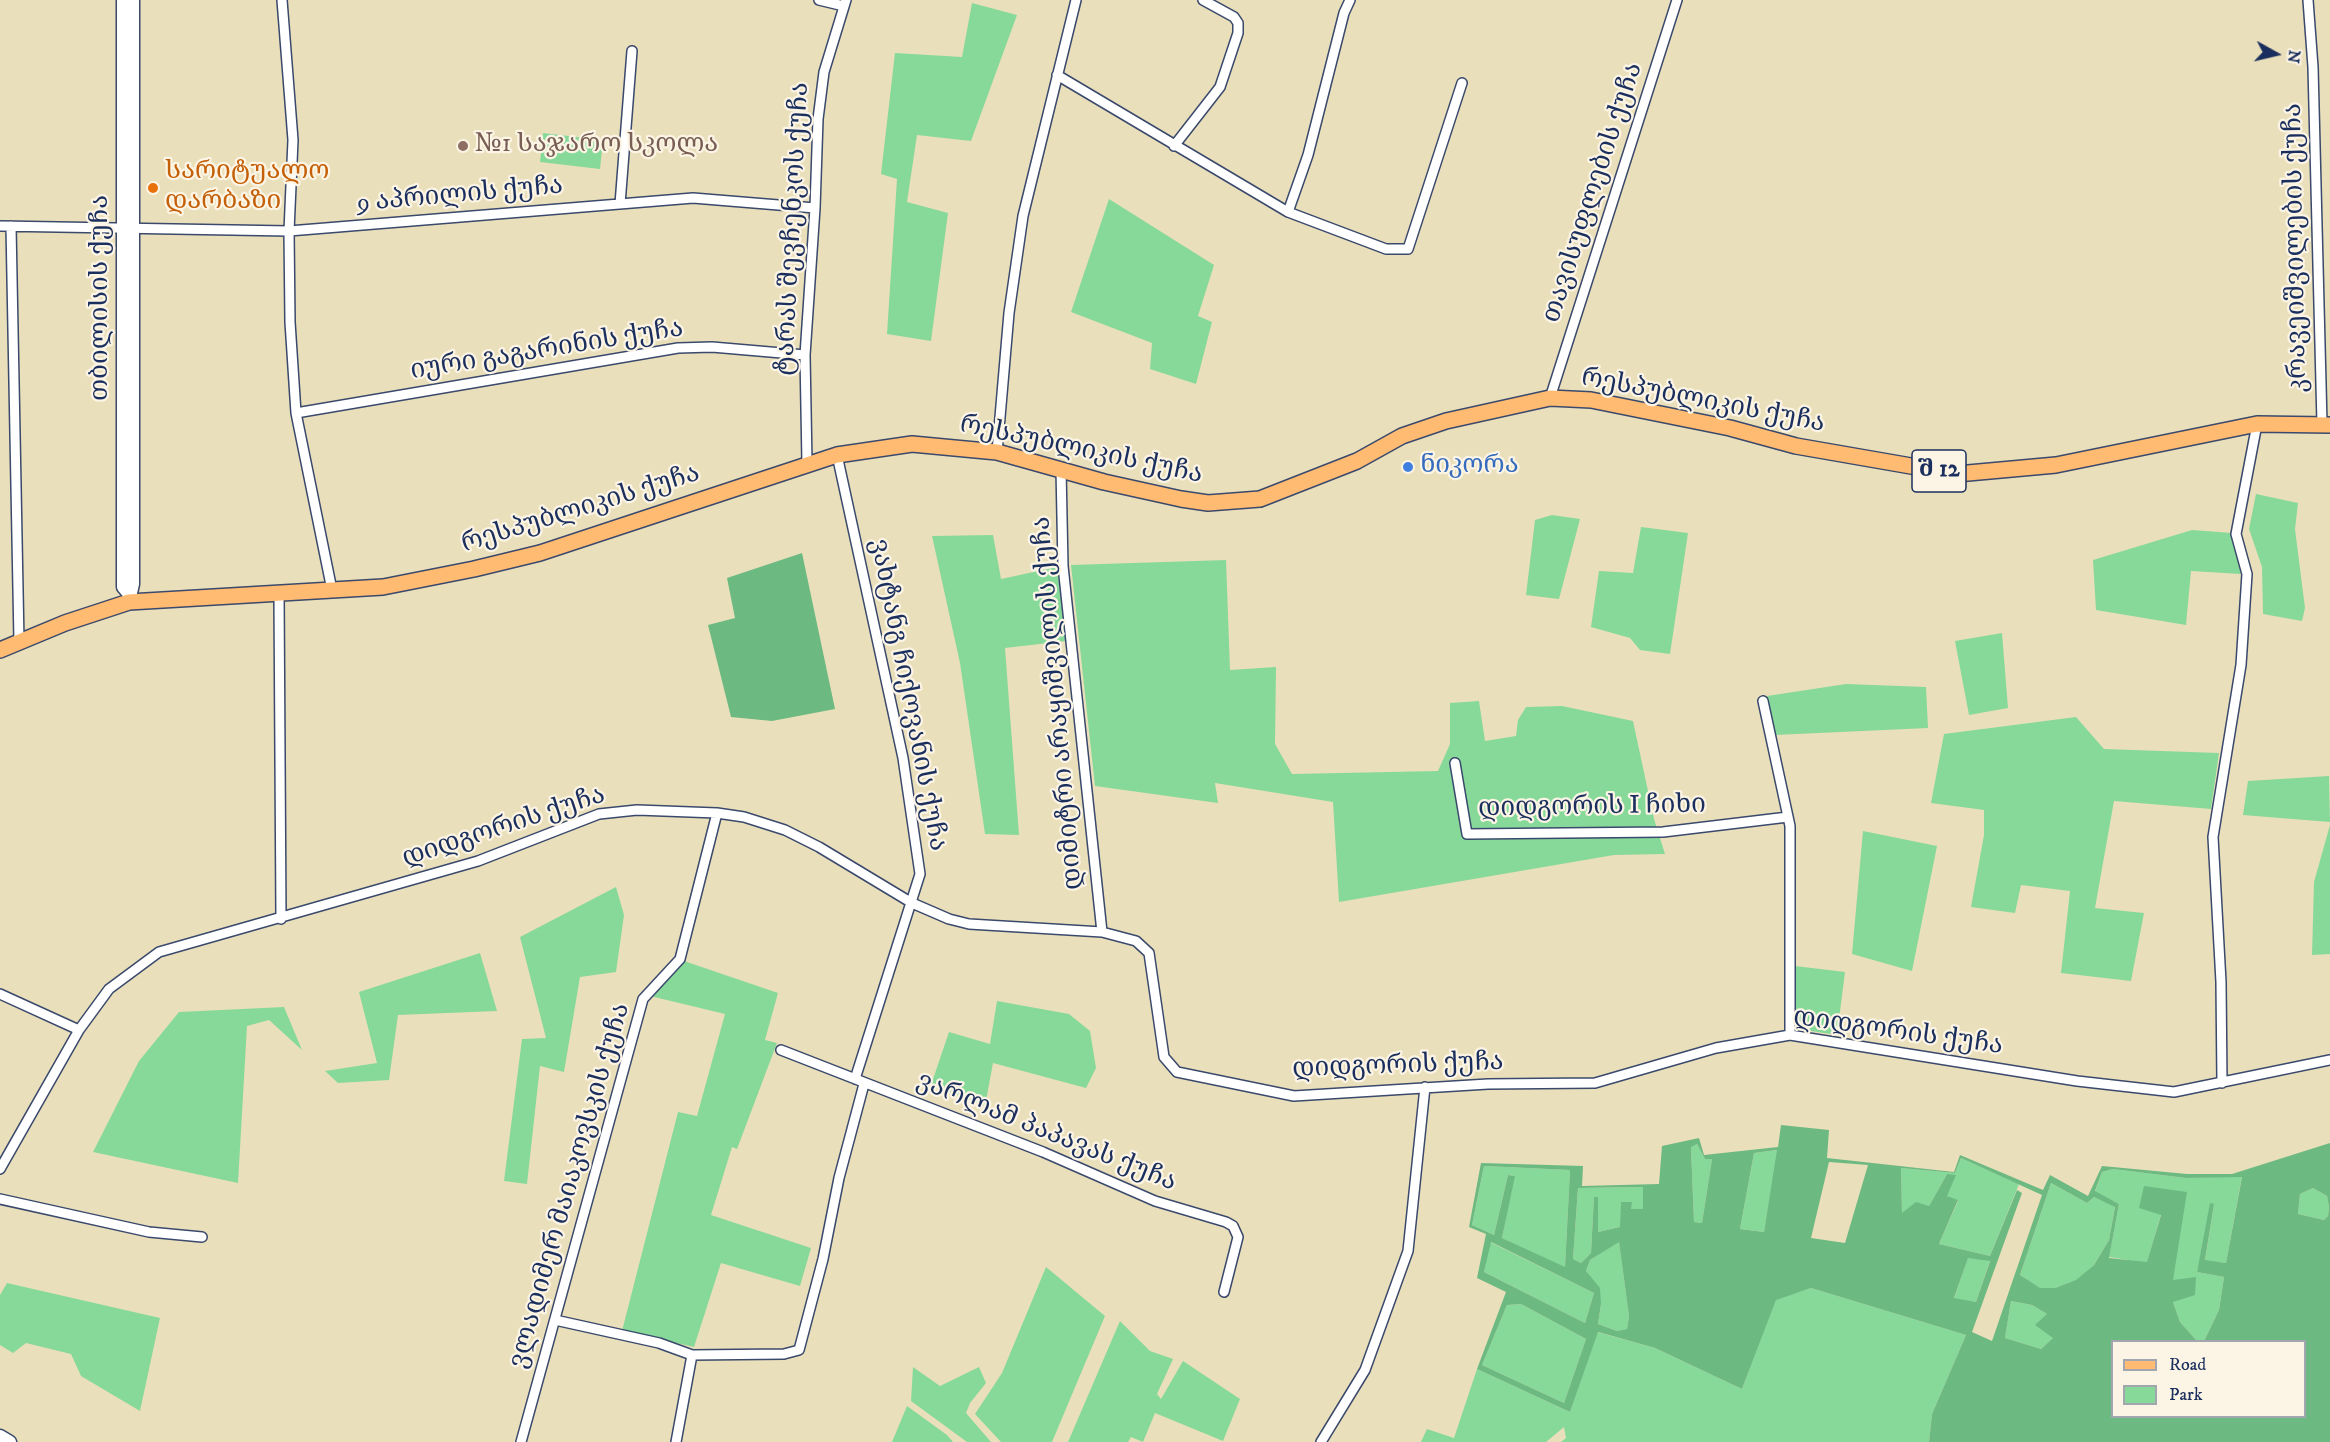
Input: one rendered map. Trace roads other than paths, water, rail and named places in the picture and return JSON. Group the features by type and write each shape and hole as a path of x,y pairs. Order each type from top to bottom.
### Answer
{"main road":[{"name":"რესპუბლიკის ქუჩა","path":"0,650 129,598 279,594 383,587 540,553 837,455 912,444 997,452 1181,500 1208,503 1260,499 1357,461 1402,436 1446,421 1550,398 1591,400 1631,407 1730,428 1796,446 1958,474 2056,465 2257,424 2326,424"}],"street":[{"name":"თბილისის ქუჩა","path":"123,0 129,228"},
{"name":"თბილისის ქუჩა","path":"129,598 123,587 133,0"},
{"path":"282,0 293,140 289,231 290,322 296,413 332,591"},
{"path":"819,0 845,3"},
{"path":"997,452 1009,313 1023,216 1076,0"},
{"path":"1174,146 1220,87 1238,33 1238,23 1234,17 1203,0"},
{"path":"1288,212 1308,155 1344,13 1350,0"},
{"name":"თავისუფლების ქუჩა","path":"1550,398 1677,0"},
{"name":"კრავეიშვილების ქუჩა","path":"2308,0 2313,67 2326,424"},
{"name":"ტარას შევჩენკოს ქუჩა","path":"807,464 806,355 818,120 824,72 845,3"},
{"path":"620,204 632,51"},
{"path":"1057,75 1288,212 1386,249 1408,249 1462,83"},
{"name":"9 აპრილის ქუჩა","path":"0,226 289,231 693,198 815,208"},
{"path":"11,226 19,642"},
{"name":"იური გაგარინის ქუჩა","path":"296,413 678,348 712,347 806,355"},
{"path":"2222,1083 2221,981 2213,837 2241,665 2247,574 2236,534 2257,424"},
{"name":"ვახტანგ ჩიქოვანის ქუჩა","path":"837,455 903,758 920,874 855,1078"},
{"name":"დიმიტრი არაყიშვილის ქუჩა","path":"1061,469 1063,566 1102,932"},
{"path":"279,594 281,919"},
{"path":"1763,701 1788,817 1790,1035"},
{"name":"დიდგორის I ჩიხი","path":"1455,763 1467,834 1663,832 1788,817"},
{"name":"დიდგორის ქუჩა","path":"0,1169 79,1030 109,990 159,952 478,861 599,814 637,810 717,813 744,817 785,830 819,847 912,903 949,920 969,924 1102,932 1136,941 1149,953 1164,1057 1177,1072 1294,1096 1425,1087 1595,1083 1716,1048 1790,1035 2077,1081 2174,1092 2330,1060"},
{"name":"ვლადიმერ მაიაკოვსკის ქუჩა","path":"521,1442 643,999 680,959 717,813"},
{"path":"0,994 79,1030"},
{"name":"ვარლამ პაპავას ქუჩა","path":"781,1050 1043,1152 1155,1201 1226,1222 1233,1226 1238,1237 1224,1292"},
{"path":"555,1320 659,1343 692,1355 784,1354 799,1350 823,1259 839,1178 864,1084"},
{"path":"1321,1442 1365,1370 1408,1251 1425,1087"},
{"path":"0,1199 149,1232 202,1237"},
{"path":"676,1442 692,1355"},
{"path":"0,1436 10,1442"}],"place":[{"name":"№1 საჯარო სკოლა","path":"463,146"},
{"name":"სარიტუალო დარბაზი","path":"153,188"},
{"name":"ნიკორა","path":"1408,467"}]}
